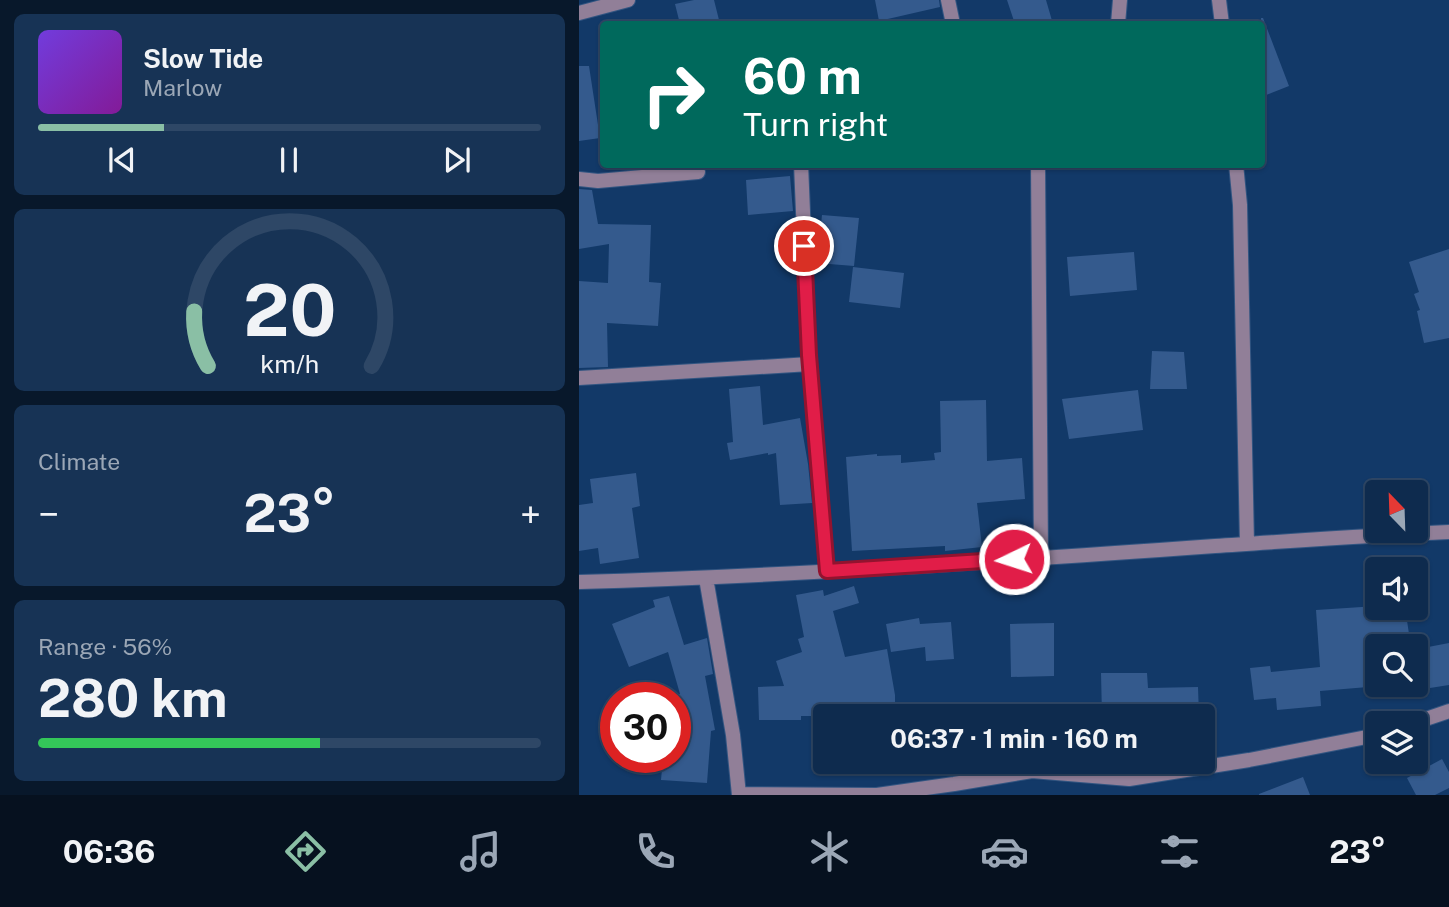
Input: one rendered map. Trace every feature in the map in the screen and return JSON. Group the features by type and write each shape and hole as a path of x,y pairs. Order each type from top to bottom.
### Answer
{"street":[{"path":"579,13 628,0"},
{"path":"948,0 952,21"},
{"path":"1118,21 1120,0"},
{"path":"1219,0 1222,21"},
{"path":"801,168 810,364 827,571"},
{"path":"1038,168 1041,557"},
{"path":"1236,168 1240,205 1247,544"},
{"path":"579,179 598,181 698,173"},
{"path":"579,378 810,364"},
{"path":"579,582 706,578 1359,535 1449,532"},
{"path":"706,578 733,735 739,794 877,795 1032,771 1129,779 1249,760 1365,737"},
{"path":"1428,718 1449,711"}],"building":[{"path":"714,0 719,20 679,21 675,4"},
{"path":"875,0 939,0 940,7 879,21"},
{"path":"1007,0 1046,0 1052,21 1014,21"},
{"path":"1265,23 1289,86 1265,95"},
{"path":"579,66 589,66 600,138 579,141"},
{"path":"790,176 793,211 748,215 746,180"},
{"path":"579,189 592,190 598,224 651,225 649,282 661,283 658,326 607,323 608,367 579,368 579,281 608,283 609,244 579,249"},
{"path":"822,215 859,218 854,266 817,263"},
{"path":"1449,249 1449,338 1424,343 1417,311 1420,310 1414,294 1419,292 1409,262"},
{"path":"1134,252 1137,290 1070,296 1067,257"},
{"path":"853,267 904,273 900,308 849,302"},
{"path":"1152,351 1184,352 1187,389 1150,389"},
{"path":"760,386 763,425 800,418 812,503 780,505 776,453 730,460 727,443 733,442 729,389"},
{"path":"1138,390 1143,430 1069,439 1062,399"},
{"path":"986,400 987,461 1022,458 1025,499 977,503 982,547 945,551 945,546 852,551 846,457 901,455 901,463 935,460 934,453 941,452 940,401"},
{"path":"636,473 640,506 632,508 639,558 600,564 598,548 579,551 579,505 593,503 590,479"},
{"path":"854,586 859,603 833,611 845,657 887,649 895,704 813,704 813,716 801,716 801,720 759,720 758,687 784,686 776,661 802,652 798,639 804,637 796,595 823,590 824,596"},
{"path":"669,596 684,645 707,638 713,674 705,676 715,730 711,731 707,783 661,780 662,773 691,773 691,682 677,682 668,652 629,667 612,624 655,607 653,600"},
{"path":"1365,607 1365,620 1407,620 1409,634 1365,634 1365,687 1320,691 1321,706 1277,710 1276,698 1254,700 1250,668 1270,666 1271,672 1320,667 1316,610"},
{"path":"919,618 920,624 951,622 954,659 926,661 925,647 891,652 886,624"},
{"path":"1054,623 1054,676 1011,677 1010,624"},
{"path":"1449,643 1449,685 1430,688 1428,647"},
{"path":"1101,673 1147,673 1148,688 1198,687 1199,704 1102,704"},
{"path":"1442,759 1449,772 1449,788 1435,795 1416,795 1407,778 1414,774 1428,774 1428,767"},
{"path":"1303,777 1310,795 1259,795 1259,794"}],"route":[{"path":"804,246 809,355 827,571 1014,559"}]}
